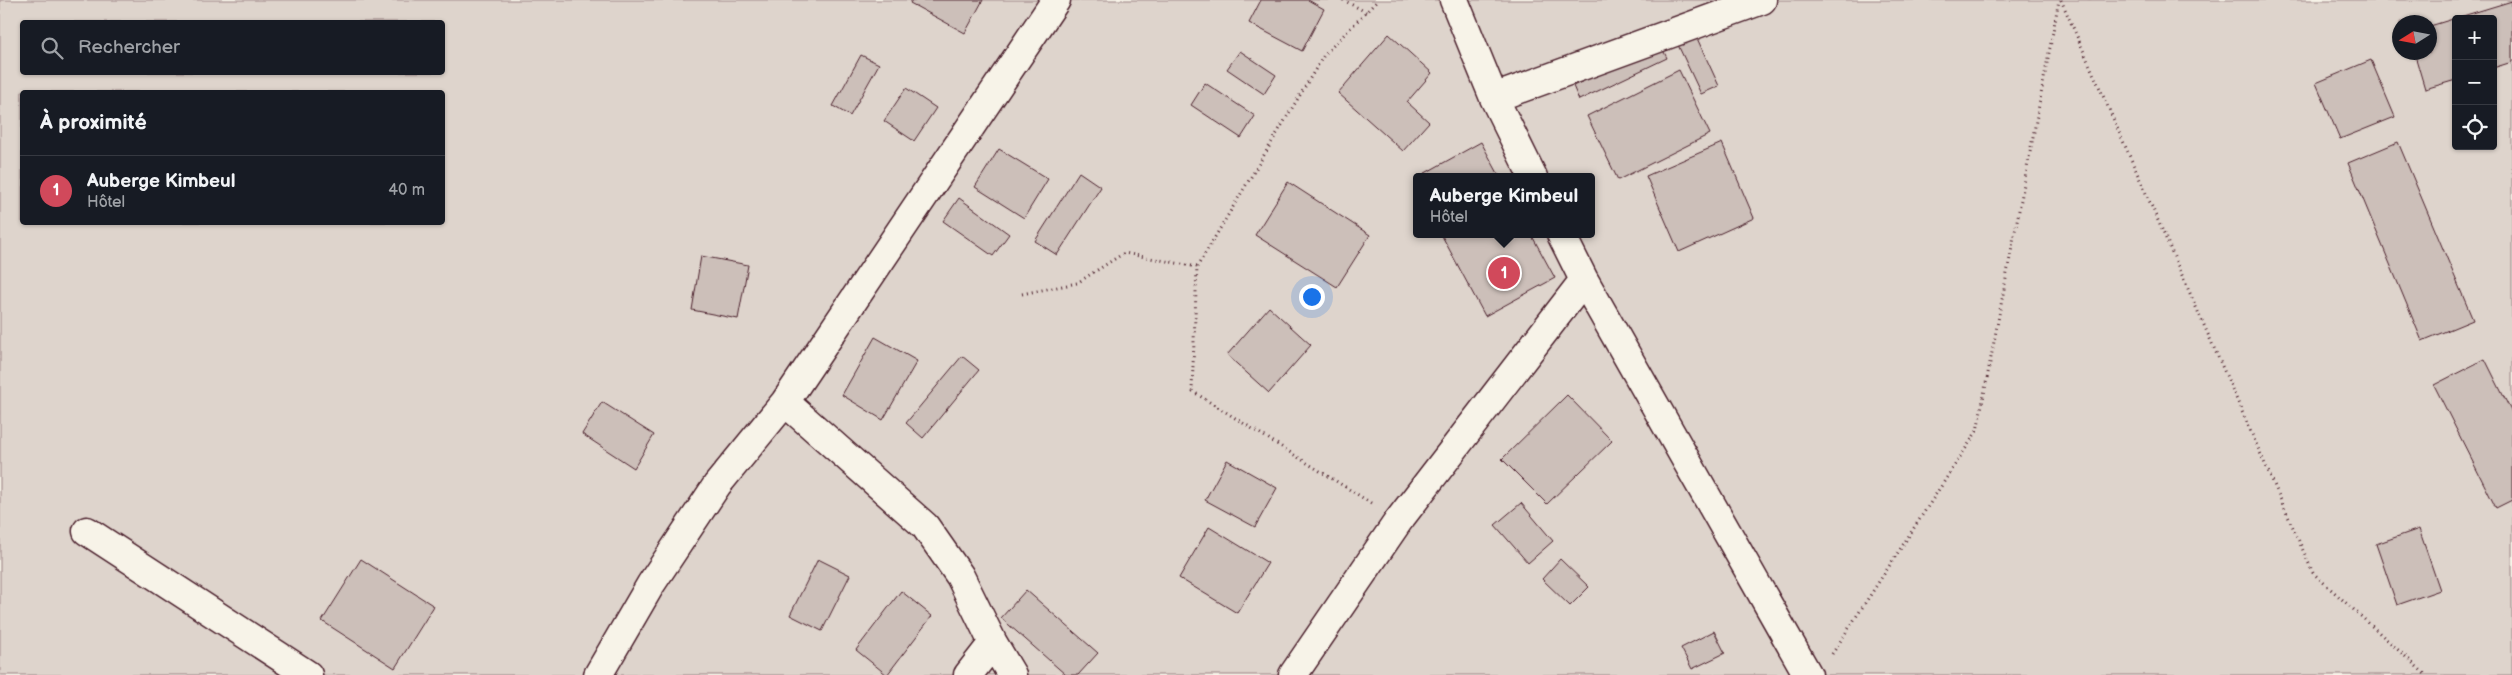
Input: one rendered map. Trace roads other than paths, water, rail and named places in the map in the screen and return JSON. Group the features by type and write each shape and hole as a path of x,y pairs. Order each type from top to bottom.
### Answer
{"street":[{"path":"598,675 651,584 717,485 786,402 1056,0"},
{"path":"1454,0 1494,98 1531,173"},
{"path":"1494,98 1762,0"},
{"path":"1563,238 1584,280 1808,675"},
{"path":"1293,675 1399,520 1584,280"},
{"path":"786,402 925,526 960,576 993,643 1012,675"},
{"path":"87,531 308,675"},
{"path":"968,675 993,643"}],"place":[{"name":"Auberge Kimbeul","path":"1504,273"}]}
